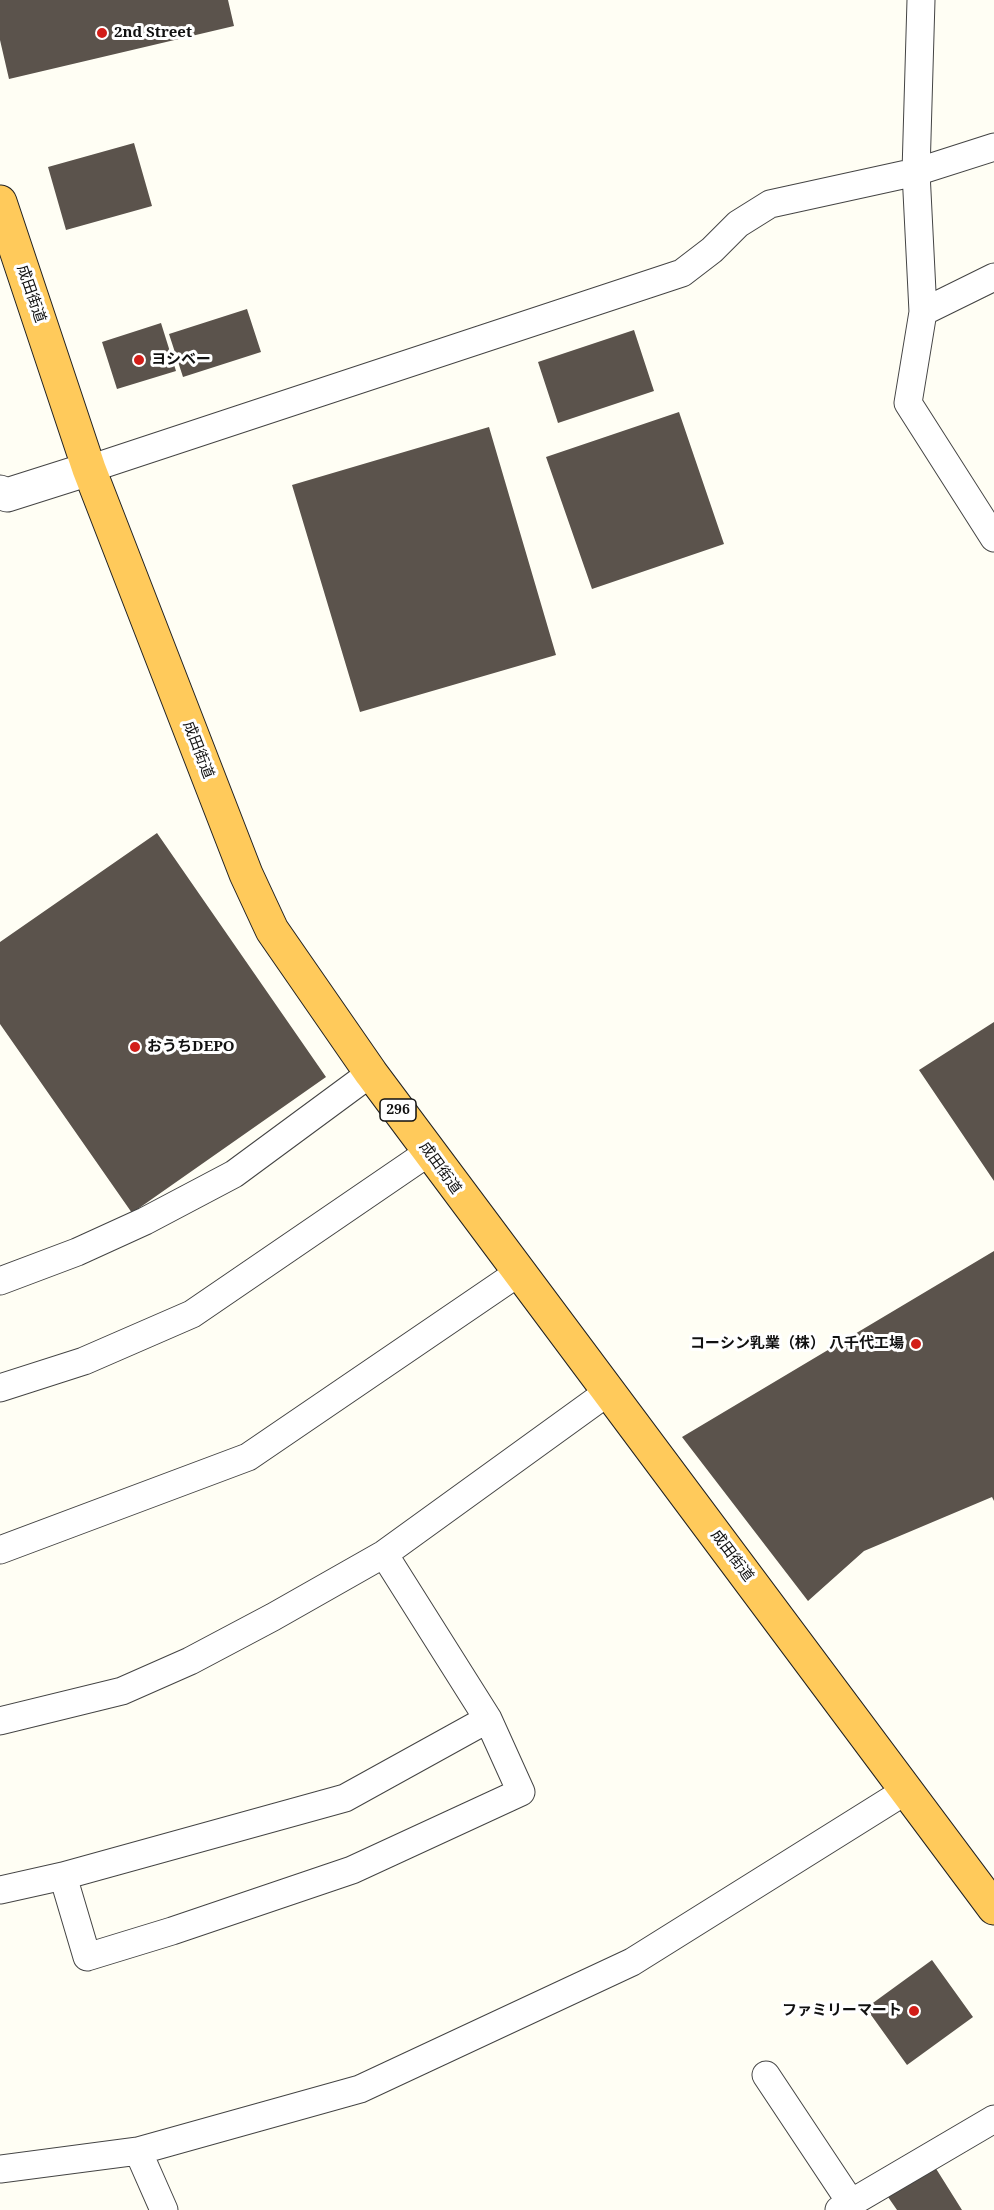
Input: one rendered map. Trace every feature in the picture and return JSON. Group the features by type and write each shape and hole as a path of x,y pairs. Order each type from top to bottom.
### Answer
{"highway":[{"name":"成田街道","path":"0,202 89,468 246,874 272,930 371,1073 518,1273 994,1908"}],"street":[{"path":"921,0 916,172 923,312 908,403 994,538"},
{"path":"0,492 8,495 682,273 712,250 738,224 770,204 916,172 994,147"},
{"path":"923,312 994,277"},
{"path":"0,1281 77,1252 145,1221 234,1174 371,1073"},
{"path":"0,1388 84,1361 192,1314 429,1152"},
{"path":"0,1550 248,1457 518,1273"},
{"path":"0,1721 122,1691 190,1661 384,1554 608,1392"},
{"path":"63,1876 87,1957 183,1928 352,1870 521,1792 488,1719 384,1554"},
{"path":"0,1890 63,1876 345,1798 488,1719"},
{"path":"0,2169 138,2151 360,2089 632,1962 907,1790"},
{"path":"766,2075 845,2206 994,2119"},
{"path":"138,2151 164,2210"}],"building":[{"name":"2nd Street","path":"0,0 228,0 234,26 9,79 0,40"},
{"path":"134,143 152,206 66,230 48,167"},
{"path":"247,309 261,352 183,377 169,334"},
{"path":"161,323 176,371 117,389 102,342"},
{"path":"634,330 654,391 558,423 538,362"},
{"path":"679,412 724,544 592,589 546,457"},
{"path":"489,427 556,655 360,712 292,485"},
{"path":"157,833 326,1077 132,1213 0,1024 0,942"},
{"path":"994,1022 994,1181 919,1070"},
{"name":"コーシン乳業（株） 八千代工場","path":"994,1251 994,1501 992,1497 864,1551 808,1601 682,1437"},
{"path":"932,1960 973,2017 907,2065 866,2008"},
{"path":"935,2167 962,2210 897,2210 888,2197"}],"place":[{"name":"2nd Street","path":"102,33"},
{"name":"ヨシベー","path":"139,360"},
{"name":"おうちDEPO","path":"135,1047"},
{"name":"コーシン乳業（株） 八千代工場","path":"916,1344"},
{"name":"ファミリーマート","path":"914,2011"}]}
